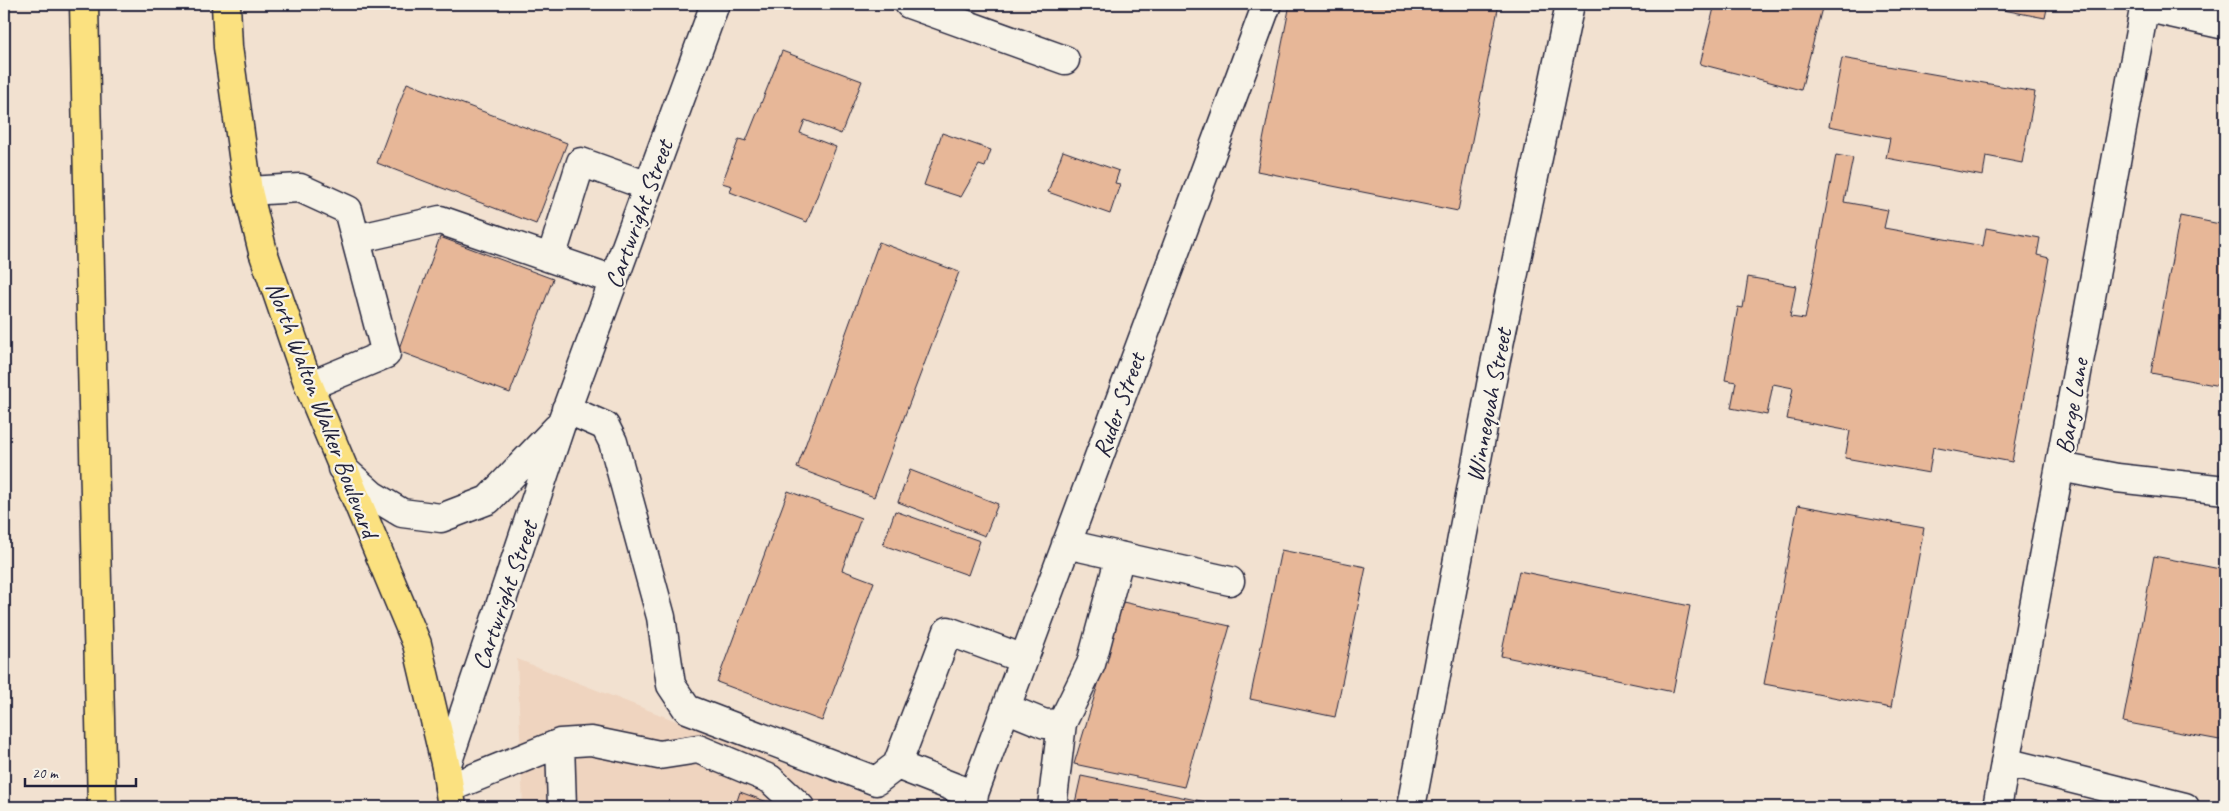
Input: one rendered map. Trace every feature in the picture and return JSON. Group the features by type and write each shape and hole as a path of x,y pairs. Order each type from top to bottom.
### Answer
{"main road":[{"path":"84,4 102,807"},
{"name":"North Walton Walker Boulevard","path":"226,4 228,47 248,191 264,252 308,386 417,644 449,787"}],"street":[{"name":"Cartwright Street","path":"449,787 564,416 715,4"},
{"path":"909,4 1065,60"},
{"name":"Ruder Street","path":"972,801 1267,4"},
{"name":"Winnequah Street","path":"1411,807 1495,364 1570,4"},
{"path":"2145,5 2225,24"},
{"name":"Barge Lane","path":"1996,807 2145,5"},
{"path":"551,258 581,162 648,186"},
{"path":"248,191 300,188 348,210 386,354 308,386"},
{"path":"356,239 440,220 614,280"},
{"path":"564,416 605,426 613,442 661,617 671,685 687,709 876,781 897,765 948,631 1024,659"},
{"name":"Cartwright Street","path":"341,467 372,496 402,513 441,518 488,500 564,416"},
{"path":"2060,467 2117,478 2225,490"},
{"path":"1066,544 1230,581"},
{"path":"1052,807 1062,723 1091,664 1120,556"},
{"path":"1006,708 1045,724 1062,723"},
{"path":"449,787 560,743 591,741 659,755 698,749 770,779 800,807"},
{"path":"560,743 562,807"},
{"path":"2005,762 2185,807"},
{"path":"897,765 972,801"}],"shaded area":[{"path":"517,659 897,807 523,807"}],"building":[{"path":"1290,4 1499,4 1458,211 1257,171"},
{"path":"1715,4 1823,4 1801,90 1700,64"},
{"path":"1972,4 2048,4 2045,18"},
{"path":"782,51 862,81 841,134 805,120 800,133 836,147 807,222 730,192 732,186 722,183 739,139 746,141"},
{"path":"1842,58 2035,92 2022,163 1986,156 1983,176 1886,158 1890,138 1829,126"},
{"path":"407,83 567,143 536,224 377,163"},
{"path":"942,133 991,150 985,167 979,165 961,197 924,185"},
{"path":"1063,151 1119,171 1115,183 1120,184 1110,214 1048,192"},
{"path":"1836,155 1853,158 1844,202 1888,210 1884,228 1983,246 1986,228 2040,238 2037,255 2049,258 2012,462 1933,447 1929,473 1845,458 1850,431 1787,419 1793,388 1773,384 1767,415 1731,408 1736,382 1725,380 1738,307 1743,308 1748,277 1796,286 1790,317 1805,319"},
{"path":"2180,216 2225,225 2225,387 2151,373"},
{"path":"440,237 553,279 510,393 398,351"},
{"path":"879,242 959,272 874,497 797,468"},
{"path":"910,470 998,504 985,536 898,502"},
{"path":"788,491 861,518 842,570 874,582 822,721 717,682"},
{"path":"1798,505 1924,528 1891,708 1764,684"},
{"path":"895,511 980,541 968,575 883,545"},
{"path":"1281,550 1366,567 1335,717 1250,699"},
{"path":"2154,556 2225,570 2225,741 2123,722"},
{"path":"1519,571 1690,606 1673,692 1501,656"},
{"path":"1123,602 1230,626 1184,787 1074,764"},
{"path":"1081,776 1220,805 1220,807 1094,807 1075,803"},
{"path":"740,792 773,804 772,807 735,807"}]}
